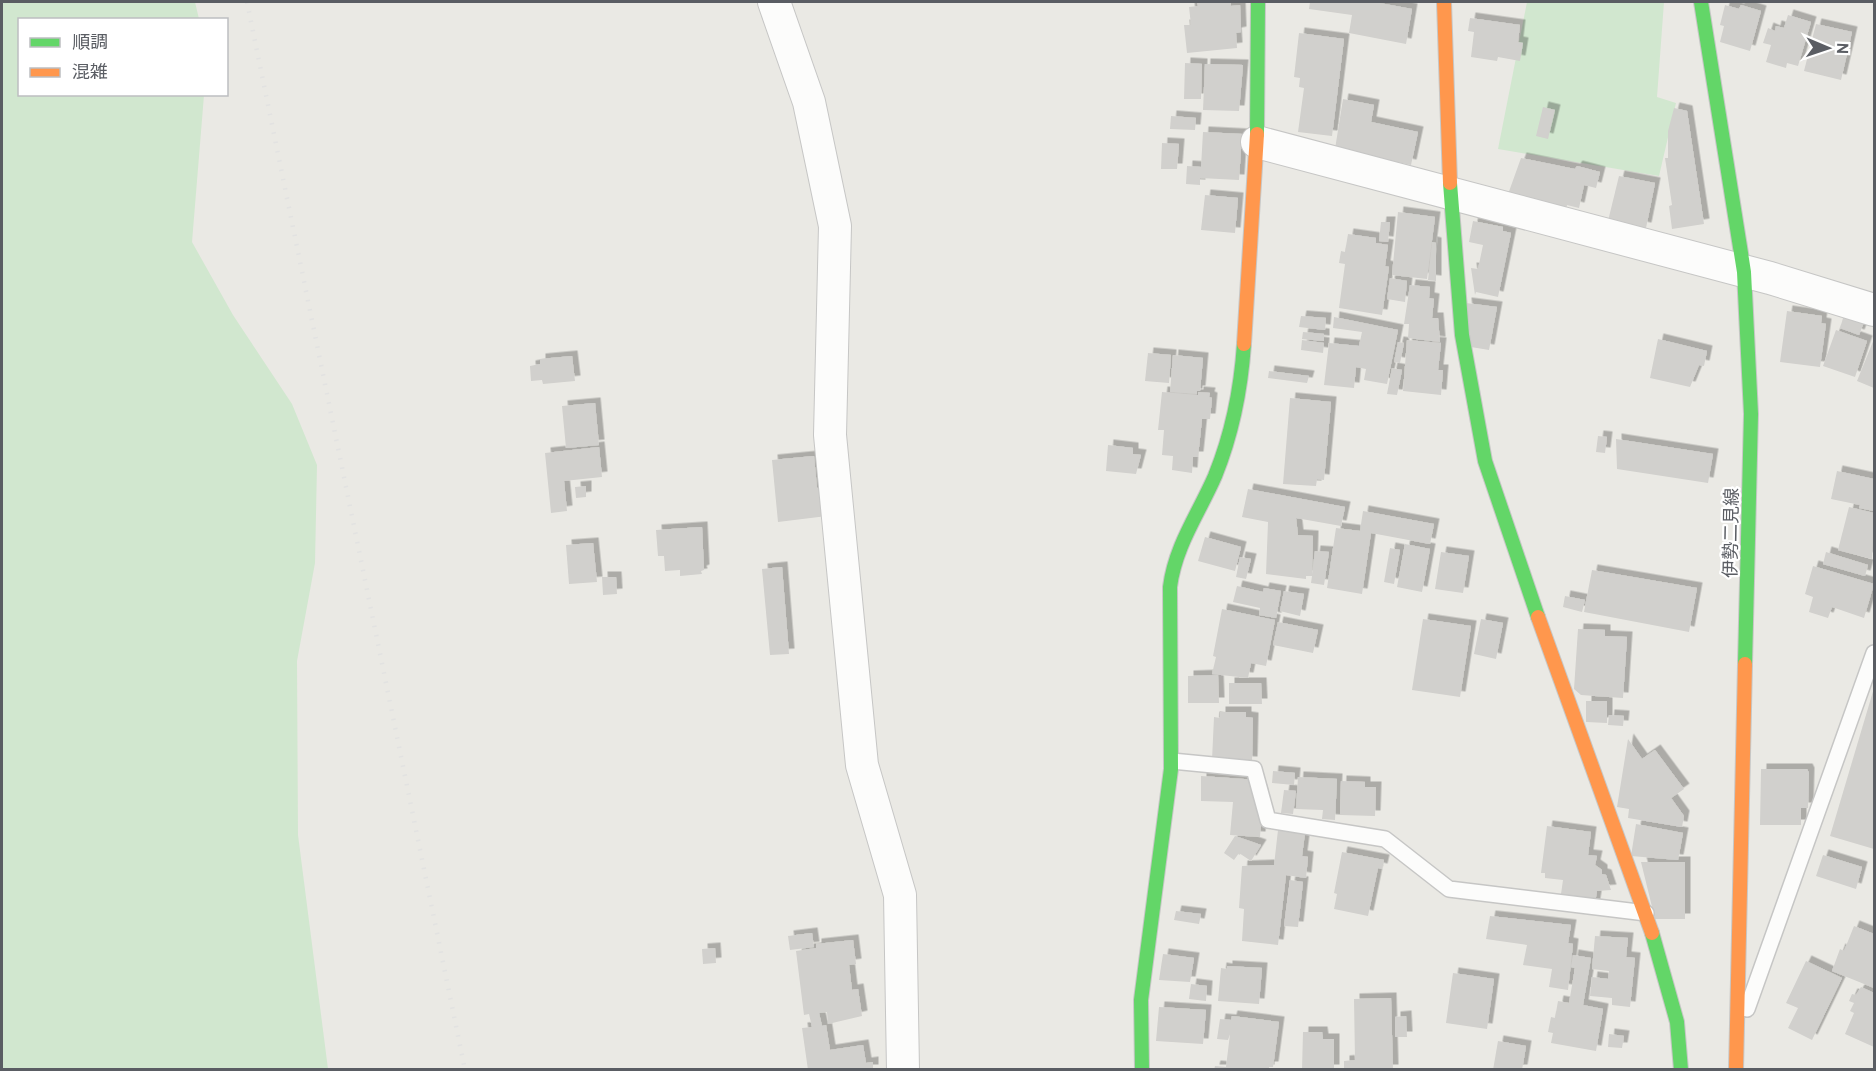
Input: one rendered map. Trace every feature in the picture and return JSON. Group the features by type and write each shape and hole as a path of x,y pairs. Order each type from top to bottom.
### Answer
{"street":[{"path":"774,2 809,102 835,226 830,435 862,765 900,895 903,1070"},
{"path":"1142,1070 1141,1000 1172,761 1170,587 1173,562 1215,476 1227,441 1242,379 1257,142 1258,2"},
{"path":"1444,2 1450,193 1462,335 1485,461 1524,578 1647,913 1677,1022 1681,1070"},
{"name":"伊勢二見線","path":"1701,2 1744,272 1752,414 1736,1070"},
{"path":"1257,142 1744,272 1875,310"}],"lane":[{"path":"1737,1039 1875,652"},
{"path":"1172,761 1254,769 1268,820 1385,839 1449,889 1647,913"}],"green space":[{"path":"2,2 195,2 199,18 18,18 18,96 204,96 192,242 233,315 292,404 317,465 315,563 297,661 298,835 328,1069 2,1069"},
{"path":"1527,2 1664,2 1657,97 1676,103 1659,176 1498,149"}],"building":[{"path":"1197,2 1231,2 1231,6 1240,5 1241,32 1236,33 1237,48 1187,53 1184,25 1191,25 1189,7 1198,6"},
{"path":"1310,2 1374,2 1412,9 1406,44 1349,33 1352,15 1309,9"},
{"path":"1725,5 1739,9 1741,5 1761,11 1750,51 1720,42 1724,26 1720,25"},
{"path":"1788,15 1811,22 1798,66 1787,63 1786,68 1766,62 1771,45 1763,43 1768,28 1775,31 1776,26 1784,28"},
{"path":"1470,18 1520,25 1518,42 1523,43 1520,61 1498,57 1497,61 1471,57 1474,32 1468,31"},
{"path":"1816,24 1852,32 1841,80 1804,71"},
{"path":"1299,33 1344,39 1332,136 1298,132 1304,88 1299,87 1300,78 1294,77"},
{"path":"1185,63 1202,64 1201,99 1184,99"},
{"path":"1205,64 1243,65 1239,111 1203,110"},
{"path":"1343,99 1374,105 1371,122 1418,132 1411,165 1335,149"},
{"path":"1543,107 1555,110 1548,139 1536,136"},
{"path":"1674,108 1687,111 1704,224 1672,229 1669,206 1672,205 1665,158 1668,158 1668,131"},
{"path":"1171,116 1196,118 1195,130 1170,129"},
{"path":"1203,132 1242,134 1239,180 1200,178 1200,185 1186,184 1187,166 1201,167"},
{"path":"1162,143 1179,144 1177,169 1161,169"},
{"path":"1521,158 1575,169 1577,166 1600,172 1596,188 1584,185 1579,208 1567,205 1566,210 1507,197"},
{"path":"1619,176 1655,183 1646,228 1608,221"},
{"path":"1205,195 1238,198 1235,233 1201,230"},
{"path":"1398,212 1435,217 1427,279 1392,275"},
{"path":"1473,221 1503,227 1503,231 1511,233 1498,297 1476,292 1475,295 1471,268 1478,269 1483,245 1469,242"},
{"path":"1381,222 1390,222 1388,242 1379,241"},
{"path":"1348,234 1376,238 1376,243 1388,245 1385,266 1389,267 1382,315 1339,308 1345,264 1339,263 1341,251 1345,252"},
{"path":"1432,242 1436,243 1436,281 1428,280"},
{"path":"1390,278 1407,281 1405,302 1387,299"},
{"path":"1410,285 1430,287 1429,298 1434,299 1432,318 1438,318 1440,342 1408,338 1409,324 1404,324"},
{"path":"1466,303 1497,307 1489,350 1471,347"},
{"path":"1787,311 1822,316 1821,323 1826,324 1820,367 1780,362"},
{"path":"1844,315 1864,322 1859,335 1840,328"},
{"path":"1301,316 1326,318 1325,330 1299,327"},
{"path":"1334,317 1398,330 1387,384 1364,380 1366,369 1356,367 1354,388 1324,385 1329,343 1359,346 1362,332 1333,328"},
{"path":"1836,330 1867,341 1855,377 1823,366"},
{"path":"1303,332 1324,334 1324,341 1302,339"},
{"path":"1658,339 1707,351 1704,366 1699,365 1690,387 1650,378"},
{"path":"1874,339 1874,388 1857,381"},
{"path":"1302,340 1324,343 1323,353 1301,350"},
{"path":"1407,340 1441,343 1438,370 1443,370 1441,395 1403,391"},
{"path":"1398,342 1404,343 1400,363 1394,362"},
{"path":"1148,353 1171,355 1169,383 1145,381"},
{"path":"1173,355 1203,358 1200,391 1197,391 1197,394 1170,392"},
{"path":"572,356 575,381 543,384 542,380 531,381 530,366 540,364 540,359"},
{"path":"1392,368 1402,370 1397,395 1387,394"},
{"path":"1269,371 1309,376 1307,383 1268,378"},
{"path":"1162,392 1198,395 1198,392 1210,393 1209,397 1212,398 1210,419 1202,419 1198,457 1193,457 1192,473 1172,470 1173,456 1162,455 1164,430 1158,430"},
{"path":"1290,398 1331,402 1324,480 1317,479 1316,486 1283,484"},
{"path":"595,403 599,445 566,448 562,406"},
{"path":"1598,436 1607,437 1605,453 1596,452"},
{"path":"1616,439 1713,454 1708,483 1617,469"},
{"path":"1108,445 1133,448 1133,454 1141,455 1136,474 1106,471"},
{"path":"599,447 602,477 564,481 567,511 551,513 545,453"},
{"path":"814,456 817,488 824,487 827,516 778,522 772,460"},
{"path":"1837,471 1874,479 1874,511 1859,508 1860,505 1831,499"},
{"path":"586,486 586,497 576,498 575,487"},
{"path":"1248,489 1345,507 1341,526 1296,518 1298,535 1313,536 1312,574 1315,551 1329,552 1324,585 1311,583 1312,576 1306,576 1306,579 1266,574 1268,522 1242,517"},
{"path":"1849,507 1874,513 1872,559 1838,550"},
{"path":"1363,511 1434,524 1430,544 1371,533 1362,594 1327,588 1336,528 1360,531"},
{"path":"702,527 704,570 701,571 702,574 680,576 680,570 665,571 664,556 658,556 656,530"},
{"path":"1205,537 1241,547 1235,571 1198,561"},
{"path":"593,543 597,582 569,584 566,545"},
{"path":"1405,544 1430,549 1422,592 1397,587"},
{"path":"1390,548 1400,550 1394,584 1384,582"},
{"path":"1441,552 1469,556 1463,593 1435,589"},
{"path":"1826,552 1868,565 1865,576 1823,564"},
{"path":"1240,557 1251,559 1246,579 1236,577"},
{"path":"1813,566 1874,584 1864,618 1832,607 1828,618 1809,612 1813,597 1805,594"},
{"path":"782,567 789,654 770,655 762,569"},
{"path":"1592,570 1697,588 1689,632 1584,612"},
{"path":"602,577 616,577 617,594 603,595"},
{"path":"1237,586 1263,592 1264,588 1281,591 1276,618 1259,615 1260,608 1233,602"},
{"path":"1284,591 1304,594 1300,616 1280,611"},
{"path":"1565,596 1585,600 1582,612 1563,607"},
{"path":"1222,609 1275,620 1266,666 1251,663 1248,678 1212,674"},
{"path":"1423,619 1471,626 1460,697 1412,690"},
{"path":"1481,619 1503,623 1496,659 1474,654"},
{"path":"1278,622 1318,630 1313,653 1273,645"},
{"path":"1578,629 1605,630 1605,636 1627,637 1623,698 1581,695 1574,689"},
{"path":"1218,675 1219,703 1188,703 1188,676"},
{"path":"1229,683 1261,683 1262,704 1229,704"},
{"path":"1874,688 1874,849 1830,836"},
{"path":"1586,701 1607,701 1607,723 1586,722"},
{"path":"1220,712 1246,712 1246,717 1253,718 1252,762 1212,760 1214,717 1220,718"},
{"path":"1609,715 1624,716 1623,726 1608,725"},
{"path":"1628,739 1642,759 1655,750 1684,789 1671,798 1684,816 1682,827 1628,818 1629,809 1617,807"},
{"path":"1761,769 1807,769 1809,773 1808,808 1801,808 1801,825 1760,825"},
{"path":"1273,771 1295,773 1294,785 1272,783"},
{"path":"1201,776 1258,780 1263,796 1260,837 1230,835 1233,802 1201,801"},
{"path":"1298,777 1337,779 1335,820 1322,819 1323,810 1296,809"},
{"path":"1341,781 1365,782 1365,787 1376,787 1375,816 1340,815"},
{"path":"1284,790 1296,791 1293,814 1281,813"},
{"path":"1636,824 1683,833 1678,860 1631,856"},
{"path":"1547,826 1591,832 1588,855 1597,856 1595,865 1602,870 1602,874 1606,875 1611,890 1597,891 1594,909 1559,908 1563,880 1545,878 1545,873 1541,873"},
{"path":"1278,830 1305,833 1302,856 1308,857 1306,878 1286,875 1278,945 1242,941 1244,909 1239,908 1242,866 1274,865"},
{"path":"1235,836 1261,845 1251,861 1239,853 1234,860 1224,853"},
{"path":"1342,852 1384,860 1382,869 1378,868 1368,916 1334,909 1337,894 1334,893"},
{"path":"1823,855 1862,867 1856,889 1816,876"},
{"path":"1641,862 1685,862 1685,919 1655,919"},
{"path":"1290,880 1303,882 1298,927 1284,926"},
{"path":"1176,911 1201,914 1199,924 1174,920"},
{"path":"1490,916 1571,925 1568,943 1573,944 1568,990 1549,987 1552,969 1523,965 1527,945 1486,939"},
{"path":"1854,926 1874,934 1874,988 1832,971 1840,949 1844,951"},
{"path":"812,933 814,947 790,950 788,936"},
{"path":"1595,936 1628,938 1626,957 1635,958 1630,1007 1612,1005 1612,998 1590,996 1592,977 1608,979 1609,971 1592,969"},
{"path":"853,940 856,964 849,965 852,990 858,989 862,1016 828,1024 827,1012 819,1013 822,1026 826,1025 830,1050 863,1045 866,1063 873,1062 873,1070 808,1070 802,1028 812,1027 809,1014 804,1015 796,951 816,948 816,944"},
{"path":"715,948 716,963 703,964 702,949"},
{"path":"1163,954 1194,958 1190,982 1159,980"},
{"path":"1573,955 1591,958 1583,1005 1603,1009 1596,1051 1551,1043 1553,1033 1548,1032 1551,1017 1555,1018 1558,1001 1569,1003 1575,968 1571,967"},
{"path":"1806,961 1842,978 1812,1040 1788,1028 1798,1008 1786,1003"},
{"path":"1227,966 1262,968 1259,1004 1218,1001 1221,968 1227,969"},
{"path":"1453,973 1494,979 1487,1029 1446,1023"},
{"path":"1191,984 1207,986 1206,1001 1189,999"},
{"path":"1861,987 1874,993 1874,1047 1845,1034 1854,1013 1850,1011 1854,1003 1849,1001 1852,994 1856,995"},
{"path":"1391,998 1393,1070 1344,1070 1344,1061 1355,1060 1354,999"},
{"path":"1159,1007 1206,1010 1203,1044 1156,1041"},
{"path":"1232,1016 1279,1022 1273,1067 1269,1067 1269,1070 1214,1070 1215,1066 1226,1067 1230,1034 1228,1040 1217,1039 1220,1019 1231,1020"},
{"path":"1406,1016 1407,1037 1395,1037 1395,1017"},
{"path":"1303,1032 1322,1032 1323,1039 1334,1039 1334,1070 1302,1070"},
{"path":"1609,1034 1624,1036 1622,1048 1608,1047"},
{"path":"1498,1041 1526,1046 1522,1070 1493,1070"}],"railway":[{"path":"247,2 465,1070"}],"traffic: fast":[{"path":"1257,134 1258,2"},
{"path":"1701,2 1744,272 1751,414 1745,664"},
{"path":"1450,183 1462,335 1485,461 1538,617"},
{"path":"1142,1070 1141,1000 1171,769 1170,587 1182,544 1215,476 1231,428 1241,378 1244,344"},
{"path":"1652,933 1677,1022 1681,1070"}],"traffic: slow":[{"path":"1444,2 1450,183"},
{"path":"1244,344 1257,134"},
{"path":"1538,617 1652,933"},
{"path":"1736,1070 1745,664"}]}
